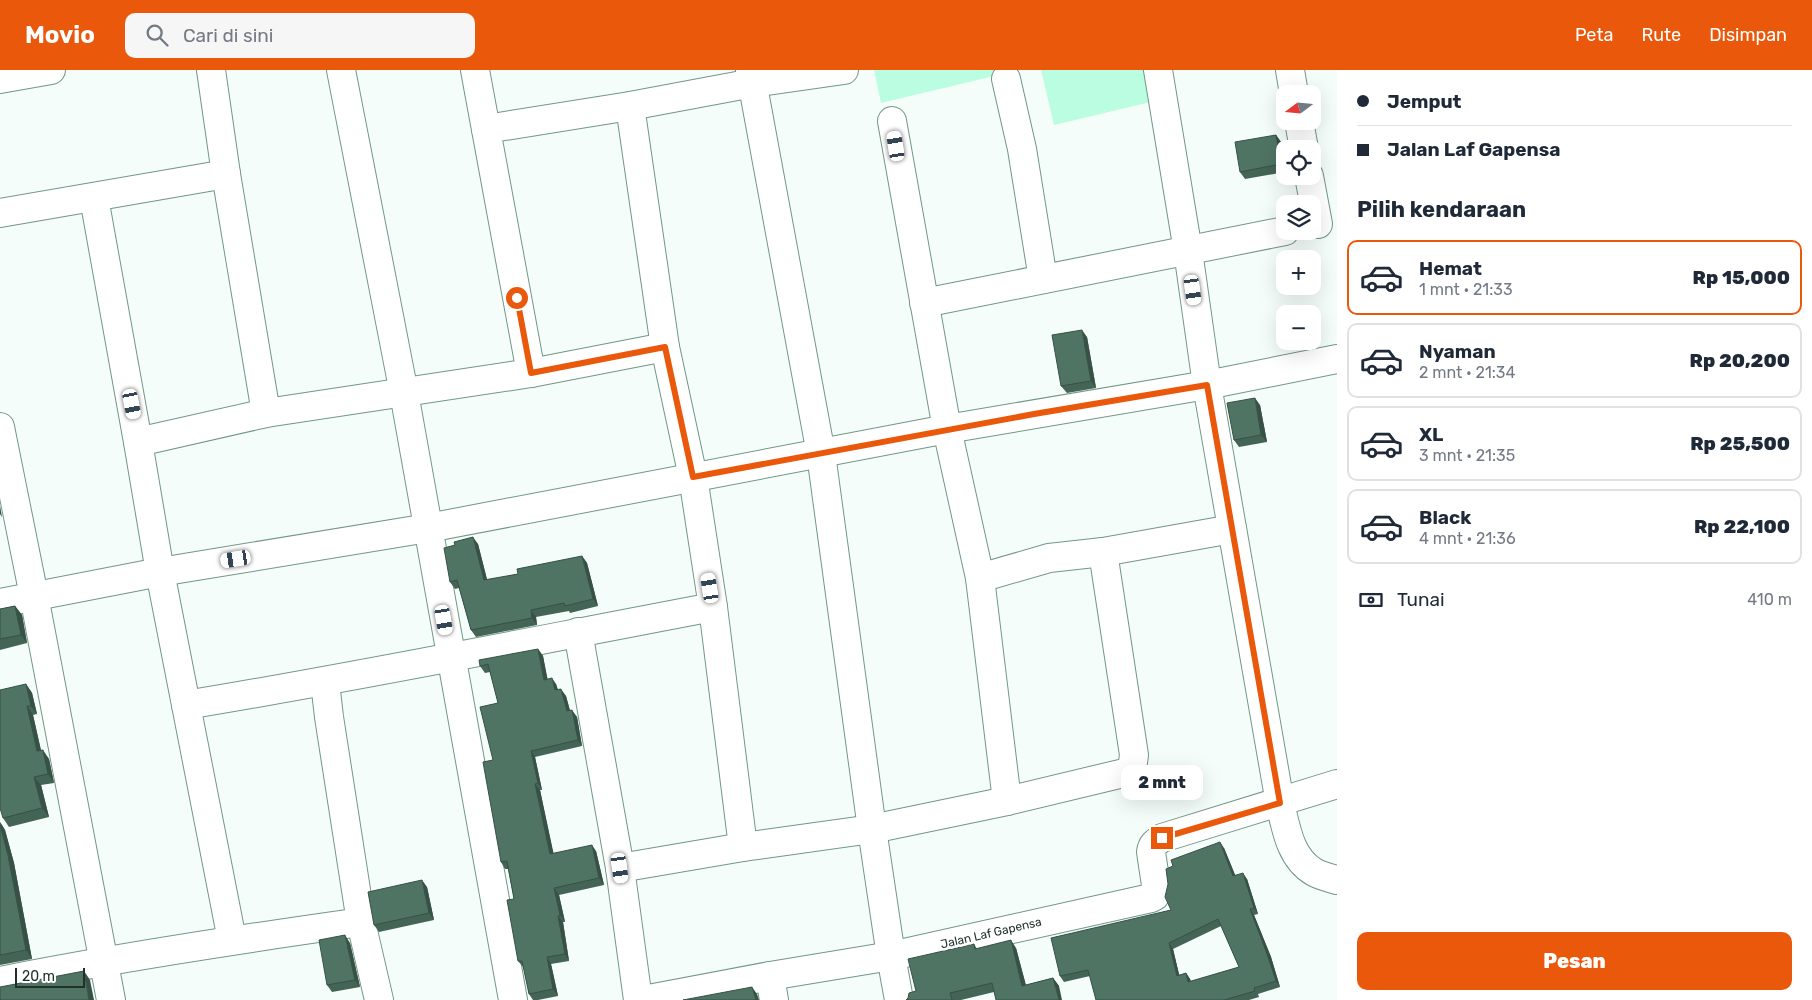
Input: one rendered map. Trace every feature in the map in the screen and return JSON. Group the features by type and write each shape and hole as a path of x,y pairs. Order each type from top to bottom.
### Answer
{"street":[{"path":"0,80 51,70"},
{"path":"211,70 226,174 266,413"},
{"path":"341,70 404,393 513,1000"},
{"path":"475,70 531,373"},
{"path":"486,129 630,106 751,76 844,70"},
{"path":"1158,70 1188,251 1207,385 1280,803 1295,854 1316,874 1337,880"},
{"path":"1290,70 1292,85"},
{"path":"751,76 821,454 872,829 891,956 900,1000"},
{"path":"1006,79 1022,149 1043,279"},
{"path":"630,106 665,347 693,477 713,607 744,847"},
{"path":"892,121 947,429 980,578 1007,801"},
{"path":"0,213 226,174"},
{"path":"1311,185 1322,223"},
{"path":"94,198 160,572 232,940"},
{"path":"924,303 1276,233"},
{"path":"138,442 266,413 531,373 665,347"},
{"path":"0,603 160,572 428,528 947,429 1336,363"},
{"path":"0,427 111,1000"},
{"path":"980,578 1049,558 1103,552 1232,529"},
{"path":"620,868 744,847 872,829 1007,801 1124,773 1132,769 1134,755 1103,552"},
{"path":"186,706 325,682 450,656 713,607"},
{"path":"578,632 620,868 638,1000"},
{"path":"325,682 361,922 379,1000"},
{"path":"1280,803 1337,784"},
{"name":"Jalan Laf Gapensa","path":"643,1000 772,988 891,956 1155,896 1157,892 1151,846 1155,842 1162,838 1280,803"},
{"path":"0,981 103,961 361,922"}],"green space":[{"path":"874,70 1019,70 881,103"},
{"path":"1041,70 1156,70 1159,100 1054,125"}],"building":[{"path":"1276,135 1276,165 1240,172 1235,142"},
{"path":"1082,330 1091,381 1061,386 1052,335"},
{"path":"1255,398 1261,435 1234,440 1227,403"},
{"path":"473,537 484,580 518,574 517,569 582,556 593,599 565,606 564,603 531,610 532,618 471,630 457,580 450,582 444,548 455,545 454,542"},
{"path":"15,606 21,635 0,639 0,609"},
{"path":"538,649 544,680 552,678 555,690 561,689 567,711 572,710 578,740 531,751 538,783 535,784 550,854 592,845 599,878 554,888 565,954 547,957 553,989 529,994 522,961 518,961 507,900 514,899 507,861 501,862 483,762 493,760 480,707 498,703 488,664 480,666 479,660"},
{"path":"26,684 31,706 27,706 37,751 43,750 48,774 34,777 42,808 3,818 0,808 0,690"},
{"path":"0,825 8,855 26,950 0,955"},
{"path":"1220,842 1233,876 1243,873 1254,908 1250,909 1276,981 1254,988 1255,991 1224,1000 1096,1000 1088,970 1060,976 1051,938 1171,910 1165,897 1168,884 1166,869 1173,866 1171,860","holes":["1218,919 1239,967 1188,982 1186,973 1177,976 1169,943"]},
{"path":"422,880 429,913 374,925 368,892"},
{"path":"345,935 355,980 327,985 319,940"},
{"path":"1011,940 1022,986 1053,978 1059,1000 996,1000 992,983 950,993 952,1000 906,1000 909,993 916,991 908,959 974,944 975,949"},
{"path":"84,971 89,1000 0,1000 0,987"},
{"path":"752,987 756,1000 683,1000"}],"route":[{"path":"517,298 531,373 665,347 693,477 947,429 1207,385 1280,803 1162,838"}]}
